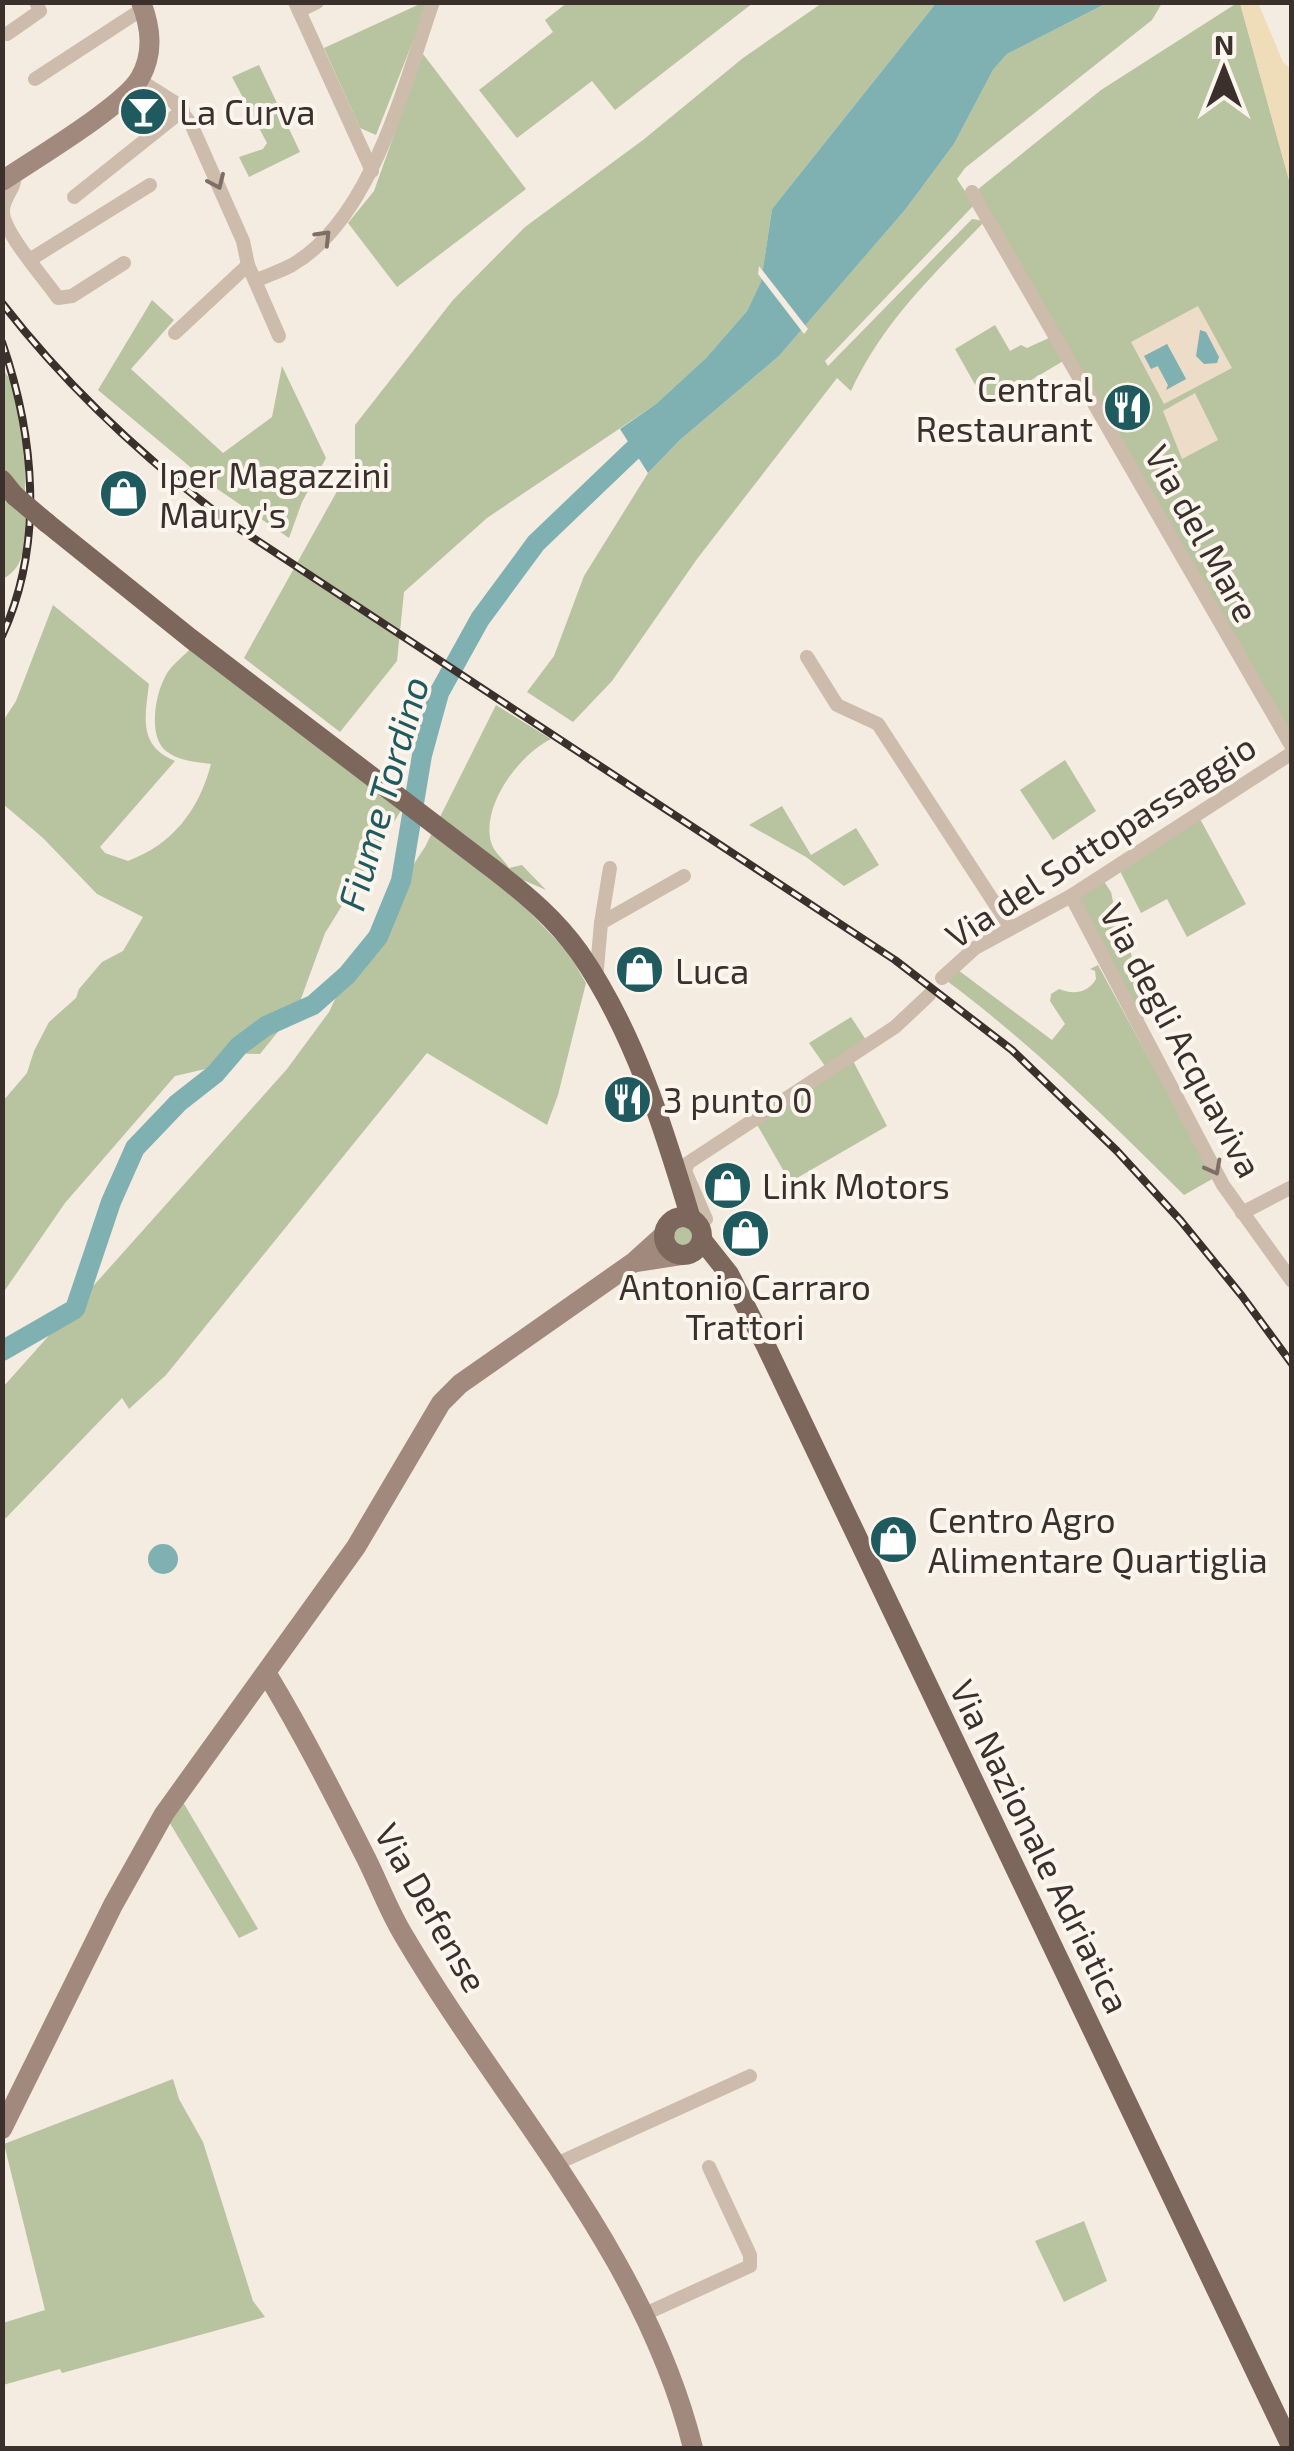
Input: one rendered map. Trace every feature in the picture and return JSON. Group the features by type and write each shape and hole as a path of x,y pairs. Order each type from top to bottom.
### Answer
{"main road":[{"path":"8,178 112,105 140,80 148,58 150,35 142,5"},
{"path":"8,488 46,523 229,668 545,912 592,974 632,1050 677,1171 692,1239"},
{"path":"677,1171 667,1245 692,1239"},
{"path":"2,2129 164,1814 356,1547 441,1403 460,1384 634,1262 678,1218 692,1239"},
{"path":"634,1262 692,1239"},
{"name":"Via Nazionale Adriatica","path":"692,1239 729,1274 1292,2448"},
{"name":"Via Defense","path":"267,1674 402,1934 609,2246 646,2314 677,2388 693,2448"}],"street":[{"path":"8,34 40,11 36,2"},
{"path":"317,2 297,7 372,171"},
{"path":"256,280 294,264 327,236 365,187 433,2"},
{"path":"35,79 142,5"},
{"path":"140,80 183,110 243,241 248,265 279,336"},
{"path":"74,197 183,110"},
{"path":"356,136 383,141"},
{"path":"8,178 15,182 3,204 3,220 58,298 64,300 124,264"},
{"path":"32,259 150,185"},
{"name":"Via del Mare","path":"972,192 1292,750"},
{"path":"176,333 248,265"},
{"path":"807,657 837,705 878,724 1010,927"},
{"name":"Via del Sottopassaggio","path":"942,978 975,948 1071,896 1292,750"},
{"path":"592,974 610,868"},
{"path":"601,924 684,876"},
{"name":"Via degli Acquaviva","path":"1071,896 1223,1185 1292,1282"},
{"name":"Via del Sottopassaggio","path":"692,1239 706,1219 685,1171 688,1162 895,1028 929,995"},
{"name":"Via degli Acquaviva","path":"1242,1213 1292,1187"},
{"path":"556,2164 750,2076"},
{"path":"646,2314 750,2266 750,2255 709,2167"}],"green space":[{"path":"568,2 753,3 615,110 592,81 517,138 479,90 553,32 545,20"},
{"path":"428,3 376,135 360,128 324,48"},
{"path":"822,3 936,3 772,209 761,283 747,311 706,358 656,404 487,518 404,592 397,661 340,732 244,658 355,459 355,425 453,300 525,227 643,140 743,58"},
{"path":"1107,3 1162,3 1152,20 965,168 957,179 974,205 825,361 828,366 972,219 985,221 894,321 851,391 837,378 697,559 612,681 573,722 527,692 554,656 584,576 648,473 680,440 779,356 905,210 954,144 993,70 1007,54"},
{"path":"1237,3 1291,187 1291,740 977,190 1101,90"},
{"path":"423,54 526,189 397,287 348,223 374,191"},
{"path":"259,65 300,152 249,177 239,157 263,149 267,143 232,77"},
{"path":"152,300 174,320 131,369 223,453 272,417 282,366 326,458 302,502 289,538 213,486 98,390"},
{"path":"995,325 1010,351 1051,337 1065,360 987,406 955,349"},
{"path":"2,369 21,411 25,493 3,475"},
{"path":"2,493 26,516 20,560 3,579"},
{"path":"53,605 149,684 149,739 163,755 175,761 100,847 105,853 128,861 158,845 182,823 206,781 211,764 166,751 160,745 155,726 161,685 170,669 191,648 402,809 325,933 298,1007 260,1054 222,1053 210,1068 175,1076 65,1203 3,1293 3,1101 27,1073 49,1022 76,998 102,962 123,951 143,917 97,894 43,838 3,804 3,721 16,701"},
{"path":"496,705 551,739 527,756 497,797 489,828 491,842 509,868 522,865 546,890 523,880 516,898 568,952 586,983 547,1125 427,1053 166,1375 129,1409 122,1398 3,1521 3,1387 287,1069 329,1012 362,943 425,847"},
{"path":"1065,760 1096,811 1053,840 1020,790"},
{"path":"782,806 811,855 856,828 879,865 844,886 806,857 749,825"},
{"path":"1199,817 1246,904 1187,937 1167,899 1141,913 1119,869"},
{"path":"1103,880 1111,892 1116,915 1136,941 1130,948 1138,989 1157,1010 1141,1020 1076,898"},
{"path":"1098,965 1214,1178 1184,1195 1039,1057 947,981 958,970 1052,1040 1065,1024 1050,1001 1051,994 1059,989 1075,992 1089,987 1096,979 1095,971 1090,969"},
{"path":"851,1017 866,1040 825,1066 809,1043"},
{"path":"851,1057 887,1126 790,1182 755,1121"},
{"path":"683,1222 693,1226 697,1236 693,1246 683,1250 673,1246 669,1236 673,1226"},
{"path":"183,1802 258,1929 239,1938 168,1820"},
{"path":"173,2079 179,2099 203,2142 253,2301 265,2317 62,2373 60,2369 3,2385 3,2323 45,2310 4,2144"},
{"path":"1084,2221 1107,2281 1064,2302 1035,2241"}],"sand":[{"path":"1240,3 1258,3 1283,62 1291,69 1291,187"}],"shaded area":[{"path":"1198,306 1232,368 1164,404 1131,342","holes":["1167,344 1186,379 1168,385 1157,365"]},
{"path":"1195,393 1218,440 1182,459 1163,411"}],"water":[{"path":"936,3 1107,3 1007,54 993,70 954,144 905,210 779,356 680,440 648,473 620,429 656,404 706,358 747,311 761,282 772,209"},
{"path":"1200,330 1206,332 1219,357 1217,363 1204,364 1196,356"},
{"path":"1167,344 1186,379 1166,390 1168,385 1158,366 1151,369 1144,356"},
{"path":"163,1544 174,1548 178,1559 174,1570 163,1574 152,1570 148,1559 152,1548"}],"pier":[{"path":"759,266 808,329 804,334 758,274"}],"waterway":[{"name":"Fiume Tordino","path":"2,1351 75,1309 111,1202 135,1148 178,1103 215,1074 239,1046 266,1026 313,1005 347,975 378,937 401,881 422,755 439,693 480,619 536,543 651,433"}],"railway":[{"path":"2,303 106,419 226,520 895,960 1012,1050 1117,1151 1181,1221 1292,1364"},
{"path":"2,342 22,414 30,489 25,564 2,636"}],"place":[{"name":"La Curva","path":"144,111"},
{"name":"Central Restaurant","path":"1128,408"},
{"name":"Iper Magazzini Maury's","path":"124,494"},
{"name":"Luca","path":"640,970"},
{"name":"3 punto 0","path":"628,1099"},
{"name":"Link Motors","path":"727,1185"},
{"name":"Antonio Carraro Trattori","path":"745,1234"},
{"name":"Centro Agro Alimentare Quartiglia","path":"893,1539"}]}
